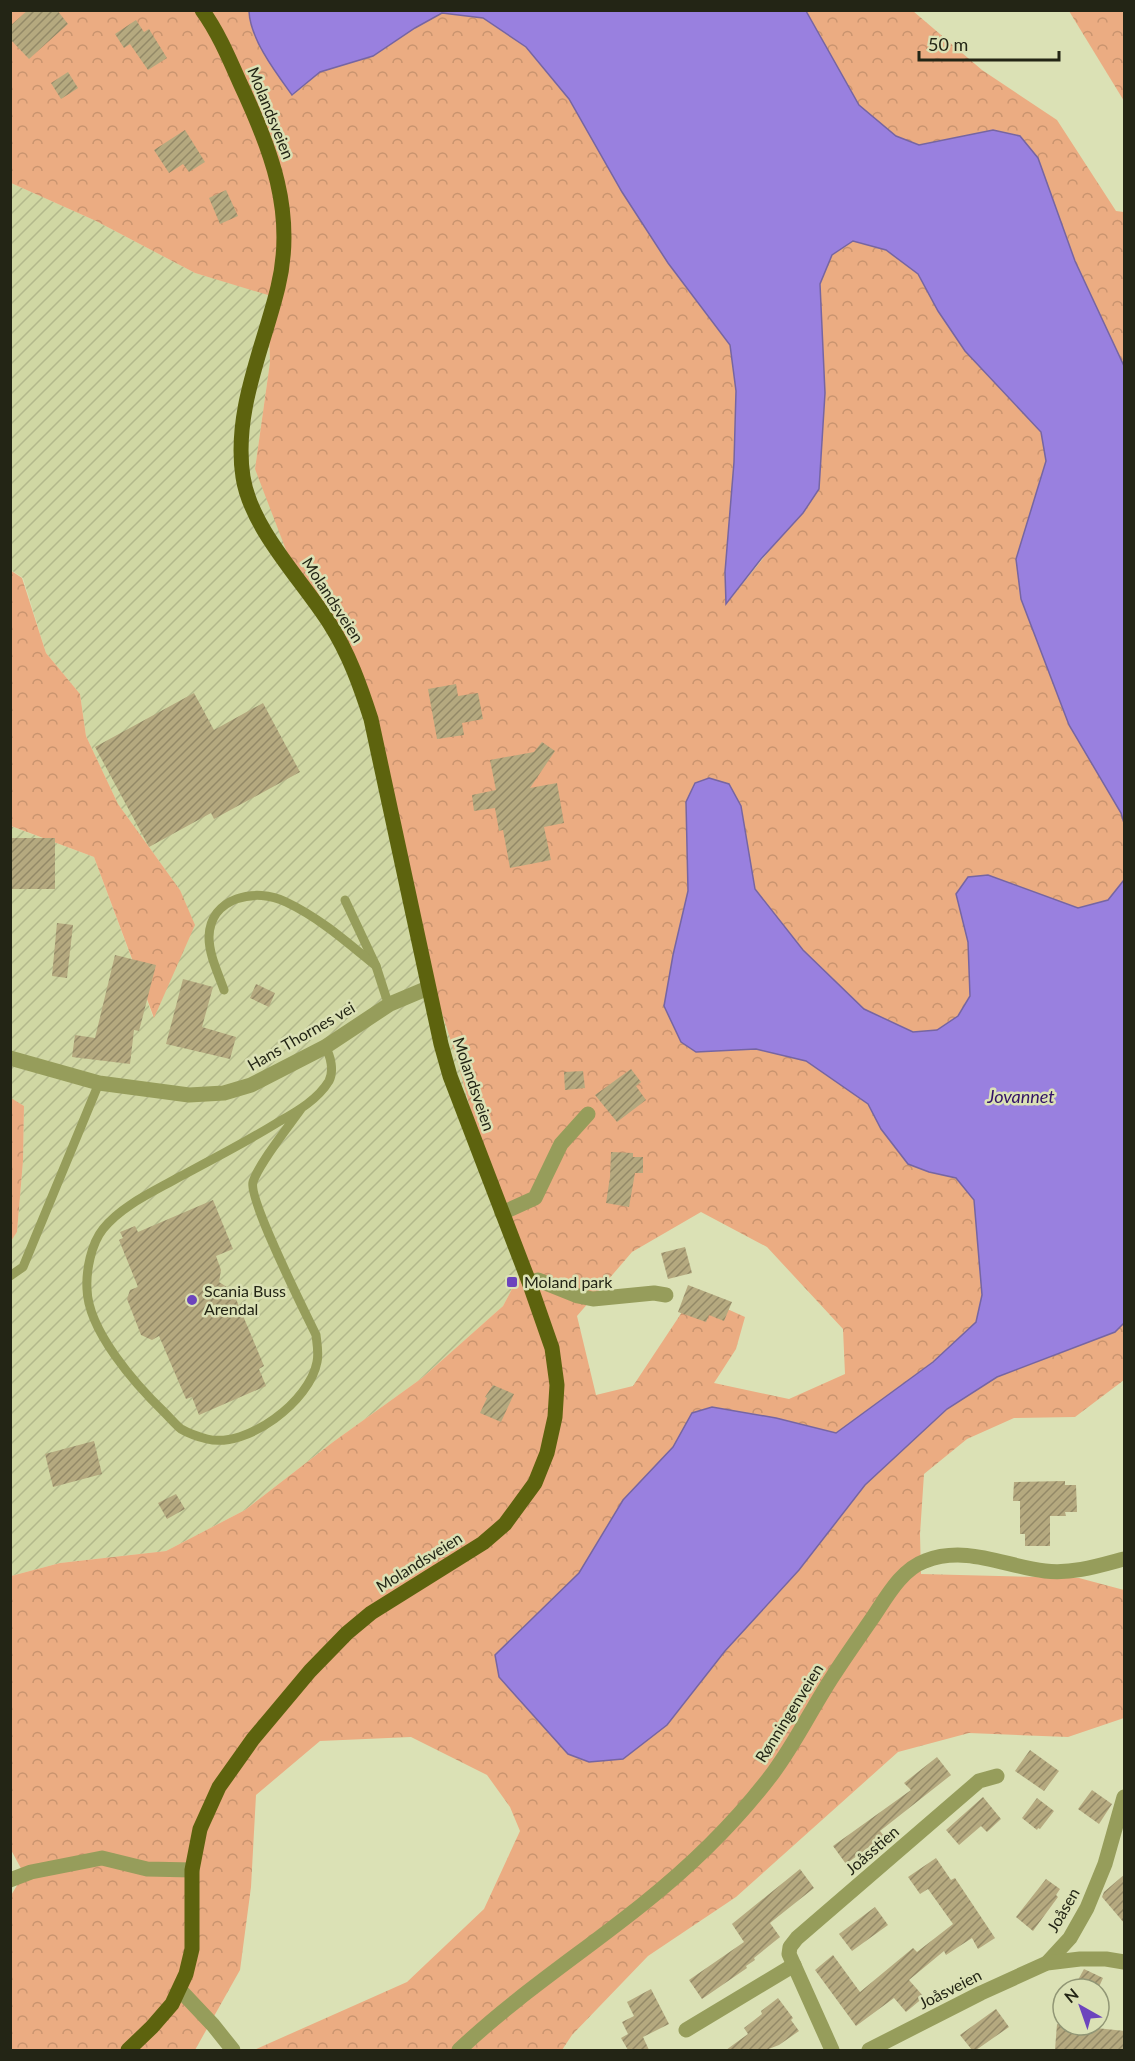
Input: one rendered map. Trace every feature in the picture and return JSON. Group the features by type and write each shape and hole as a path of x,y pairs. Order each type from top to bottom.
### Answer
{"main road":[{"name":"Molandsveien","path":"128,2050 172,2004 186,1974 192,1949 192,1870 200,1829 219,1787 253,1739 310,1671 347,1634 371,1613 483,1543 505,1524 535,1483 547,1453 555,1417 557,1386 552,1348 450,1076 428,988 371,719 357,676 330,624 262,527 243,480 240,452 242,426 283,266 284,214 273,164 252,109 227,55 202,10"}],"street":[{"name":"Hans Thornes vei","path":"10,1058 99,1083 189,1095 224,1093 251,1085 325,1047 390,1004 428,988"},
{"path":"502,1213 534,1198 561,1144 588,1114"},
{"path":"529,1282 538,1280 578,1296 593,1299 654,1293 666,1295"},
{"name":"Rønningenveien","path":"459,2050 510,2006 643,1905 703,1853 755,1797 792,1746 832,1677 887,1597 905,1574 916,1565 952,1554 975,1556 1045,1571 1079,1571 1125,1559"},
{"name":"Joåsstien","path":"832,2050 789,1954 790,1947 797,1938 979,1781 997,1776"},
{"name":"Joåsen","path":"1047,1963 1071,1938 1087,1908 1105,1864 1125,1797"},
{"path":"10,1880 31,1872 102,1858 147,1869 192,1870"},
{"path":"1047,1963 1080,1959 1125,1962"},
{"name":"Joåsveien","path":"869,2050 981,1993 1047,1963"},
{"path":"686,2030 794,1965"},
{"path":"180,1990 233,2050"}],"lane":[{"path":"224,990 211,955 209,936 213,920 221,908 231,900 252,894 285,901 320,921 376,966"},
{"path":"345,900 376,966 390,1004"},
{"path":"301,1109 253,1182 252,1193 262,1220 316,1335 317,1364 298,1398 272,1421 249,1434 228,1439 209,1439 182,1429 147,1396 110,1349 94,1318 87,1295 86,1277 92,1254 101,1231 115,1216 153,1191 301,1109 321,1092 330,1079 332,1068 329,1053 325,1047"},
{"path":"10,1276 23,1267 99,1083"}],"shaded area":[{"name":"Moland park","path":"11,183 96,221 195,273 268,294 270,362 255,469 348,653 487,1170 520,1274 503,1306 422,1378 333,1442 245,1510 166,1551 60,1563 11,1576 10,1241 17,1232 23,1161 24,1106 10,1098 10,826 94,857 153,1017 180,890 118,804 86,736 80,694 46,653 23,578 11,570"}],"green space":[{"path":"11,11 249,11 249,18 293,95 320,72 373,56 442,13 483,18 526,47 569,99 622,192 668,263 730,345 736,391 734,462 725,572 727,603 819,489 825,393 820,284 832,255 853,241 886,250 918,274 938,311 965,351 1041,432 1046,461 1016,559 1121,813 1124,823 1124,880 1108,900 1078,908 988,875 956,894 968,942 970,995 958,1016 937,1030 913,1032 864,1009 803,950 755,889 741,806 686,802 688,891 673,955 696,1052 756,1049 806,1061 868,1104 881,1129 908,1164 956,1178 974,1200 982,1295 976,1322 933,1362 836,1433 776,1418 712,1407 692,1413 673,1447 623,1500 579,1573 495,1655 667,1725 725,1651 799,1570 865,1485 947,1409 997,1377 1115,1332 1124,1323 1124,1380 1075,1417 1014,1418 967,1439 924,1474 920,1534 921,1574 1079,1578 1124,1590 1124,1718 1068,1737 969,1733 898,1752 736,1897 648,1956 572,2035 562,2050 254,2050 407,1982 484,1909 520,1831 510,1807 487,1775 411,1737 320,1741 256,1795 251,1887 240,1970 195,2050 11,2050 10,1897 24,1874 10,1848 11,1576 60,1563 166,1551 245,1510 333,1442 422,1378 503,1306 520,1274 487,1170 458,1063 424,957 370,704 291,563 255,469 270,362 268,295 195,273 96,221 11,183","holes":["701,1212 767,1247 843,1329 845,1374 789,1399 714,1383 736,1349 745,1317 694,1294 633,1386 596,1395 577,1316 632,1252"]},
{"path":"806,11 913,11 982,70 1057,120 1116,211 1124,212 1124,366 1075,261 1038,158 993,130 919,145 896,136 859,105"},
{"path":"1069,11 1124,11 1124,101"},
{"path":"10,570 22,578 46,653 80,694 86,736 118,804 180,890 195,925 154,1018 94,857 11,826"},
{"path":"11,1098 24,1106 23,1161 17,1232 11,1241"}],"water":[{"path":"249,11 806,11 859,105 896,136 919,145 993,130 1020,136 1038,158 1075,261 1124,366 1124,823 1121,813 1069,725 1021,599 1016,559 1046,461 1041,432 965,351 938,311 918,274 886,250 853,241 832,255 820,284 825,393 819,489 803,513 761,559 726,604 725,572 734,462 736,391 730,345 668,263 622,192 569,99 526,47 483,18 442,13 373,56 320,72 292,95 259,44 250,22"},
{"name":"Jovannet","path":"709,778 729,784 741,806 755,889 803,950 864,1009 913,1032 937,1030 958,1016 970,996 968,942 956,894 968,877 988,875 1078,908 1108,900 1124,880 1124,1323 1115,1332 997,1377 947,1409 865,1485 799,1570 725,1651 667,1725 623,1759 589,1762 568,1754 499,1677 495,1655 579,1573 623,1500 673,1447 692,1413 712,1407 776,1418 836,1433 933,1362 976,1322 982,1295 974,1200 956,1178 908,1164 881,1129 868,1104 806,1061 756,1049 696,1052 681,1042 664,1006 688,891 686,802 695,783"}],"building":[{"path":"28,10 57,10 68,24 29,59 10,39 10,26"},
{"path":"136,20 144,32 149,29 167,58 148,70 130,44 124,48 115,34"},
{"path":"68,72 78,88 61,99 51,83"},
{"path":"185,130 205,162 189,172 183,164 169,173 154,150"},
{"path":"226,190 238,216 220,224 209,198"},
{"path":"456,684 458,696 478,693 483,719 462,723 464,735 437,739 428,689"},
{"path":"194,693 214,730 263,703 300,772 214,819 211,813 149,847 95,747"},
{"path":"542,742 555,751 530,788 557,783 564,823 544,827 551,860 510,868 503,830 499,831 495,808 474,811 472,795 496,790 490,760 534,752"},
{"path":"10,838 55,838 55,889 10,889"},
{"path":"57,923 73,925 67,978 52,976"},
{"path":"115,955 156,965 139,1031 134,1030 130,1064 72,1057 75,1035 95,1038"},
{"path":"183,979 213,987 202,1027 236,1037 230,1059 166,1044"},
{"path":"256,984 275,993 269,1007 250,998"},
{"path":"631,1069 641,1082 636,1086 646,1100 617,1122 595,1095"},
{"path":"583,1071 585,1088 565,1090 564,1072"},
{"path":"611,1152 633,1153 633,1157 643,1157 643,1173 635,1173 629,1207 606,1203"},
{"path":"213,1200 233,1249 216,1256 221,1270 219,1282 230,1289 236,1299 264,1366 259,1369 266,1386 199,1415 192,1397 186,1399 159,1336 152,1340 141,1335 127,1299 130,1290 138,1287 119,1240 123,1238 120,1232 135,1226 138,1232"},
{"path":"685,1247 692,1273 668,1279 661,1253"},
{"path":"688,1285 732,1302 724,1321 709,1315 706,1322 678,1312"},
{"path":"493,1385 514,1394 501,1422 480,1413 487,1398 485,1397"},
{"path":"94,1441 102,1474 53,1487 45,1454"},
{"path":"1065,1481 1065,1485 1076,1485 1077,1512 1065,1512 1066,1516 1050,1516 1050,1546 1025,1546 1025,1534 1020,1534 1020,1501 1013,1501 1014,1482"},
{"path":"176,1494 185,1509 167,1519 158,1503"},
{"path":"1030,1750 1059,1771 1044,1791 1015,1771"},
{"path":"937,1757 951,1775 880,1831 884,1836 846,1864 833,1846 911,1790 904,1783"},
{"path":"1092,1790 1112,1804 1099,1824 1078,1809"},
{"path":"983,1797 1001,1819 987,1832 981,1826 959,1845 946,1830"},
{"path":"1037,1798 1054,1811 1037,1830 1022,1818"},
{"path":"936,1858 951,1880 955,1878 995,1938 978,1949 972,1938 946,1955 944,1951 909,1980 924,1997 906,2012 894,1998 856,2026 815,1970 833,1955 860,1992 913,1948 917,1952 953,1924 928,1889 920,1894 908,1877"},
{"path":"800,1869 814,1888 770,1923 780,1937 754,1958 755,1960 746,1966 747,1968 702,1999 689,1980 744,1942 732,1924"},
{"path":"1125,1874 1125,1924 1102,1897 1104,1892"},
{"path":"1046,1879 1060,1889 1056,1895 1058,1897 1033,1931 1016,1917"},
{"path":"875,1907 888,1925 852,1951 839,1934"},
{"path":"1084,1969 1101,1977 1080,1977"},
{"path":"651,1989 669,2024 643,2037 649,2050 628,2050 621,2038 628,2034 622,2022 634,2016 627,2002"},
{"path":"778,1998 793,2018 791,2020 799,2031 779,2045 766,2050 726,2050 748,2034 744,2028"},
{"path":"996,2009 1009,2027 976,2050 972,2050 960,2035"},
{"path":"1111,2030 1125,2031 1125,2050 1055,2050 1056,2037 1111,2037"}],"place":[{"name":"Moland park","path":"512,1282"},
{"name":"Scania Buss Arendal","path":"192,1300"}]}
